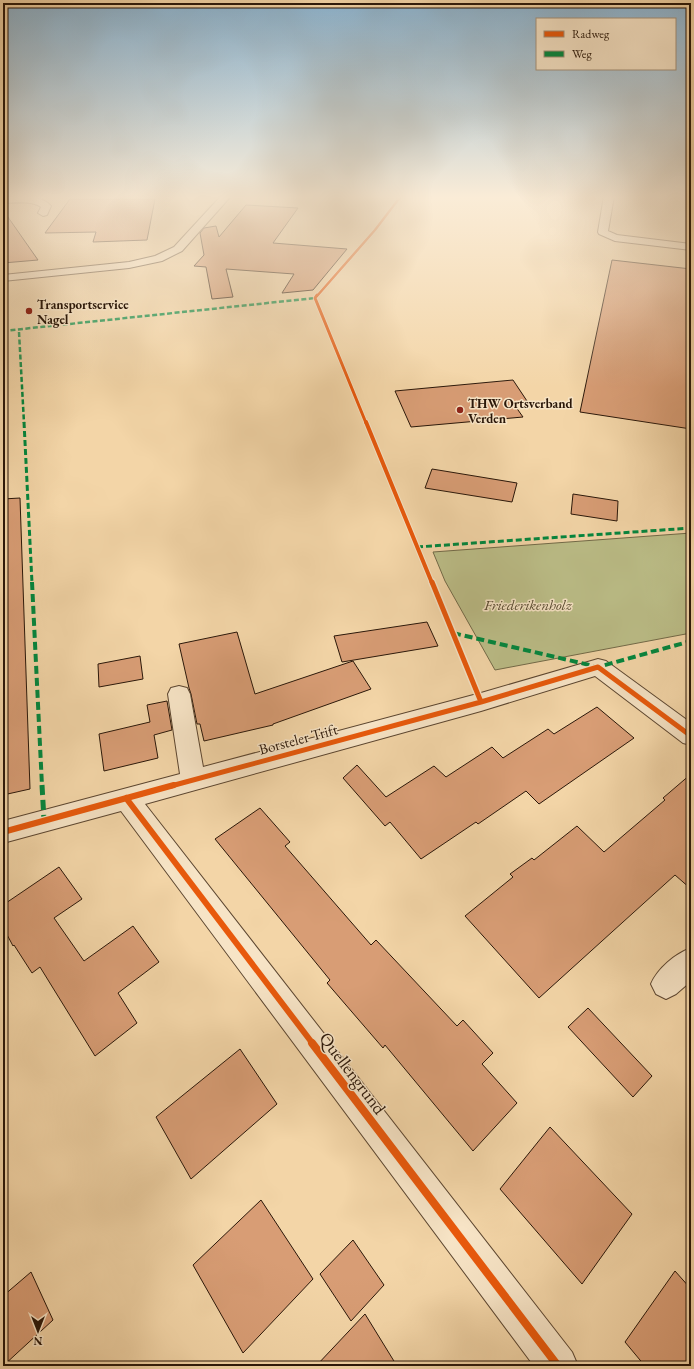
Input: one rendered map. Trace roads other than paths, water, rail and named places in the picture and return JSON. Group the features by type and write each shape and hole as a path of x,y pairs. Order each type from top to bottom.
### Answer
{"street":[{"path":"3,278 129,265 154,260"},
{"name":"Borsteler Trift","path":"3,832 481,702 598,667 691,736"},
{"path":"179,694 193,780"},
{"name":"Quellengrund","path":"126,798 558,1366"},
{"path":"666,984 691,962"}],"place":[{"name":"Transportservice Nagel","path":"29,311"},
{"name":"THW Ortsverband Verden","path":"460,410"}],"park label":[{"name":"Friederikenholz","path":"528,604"}]}
